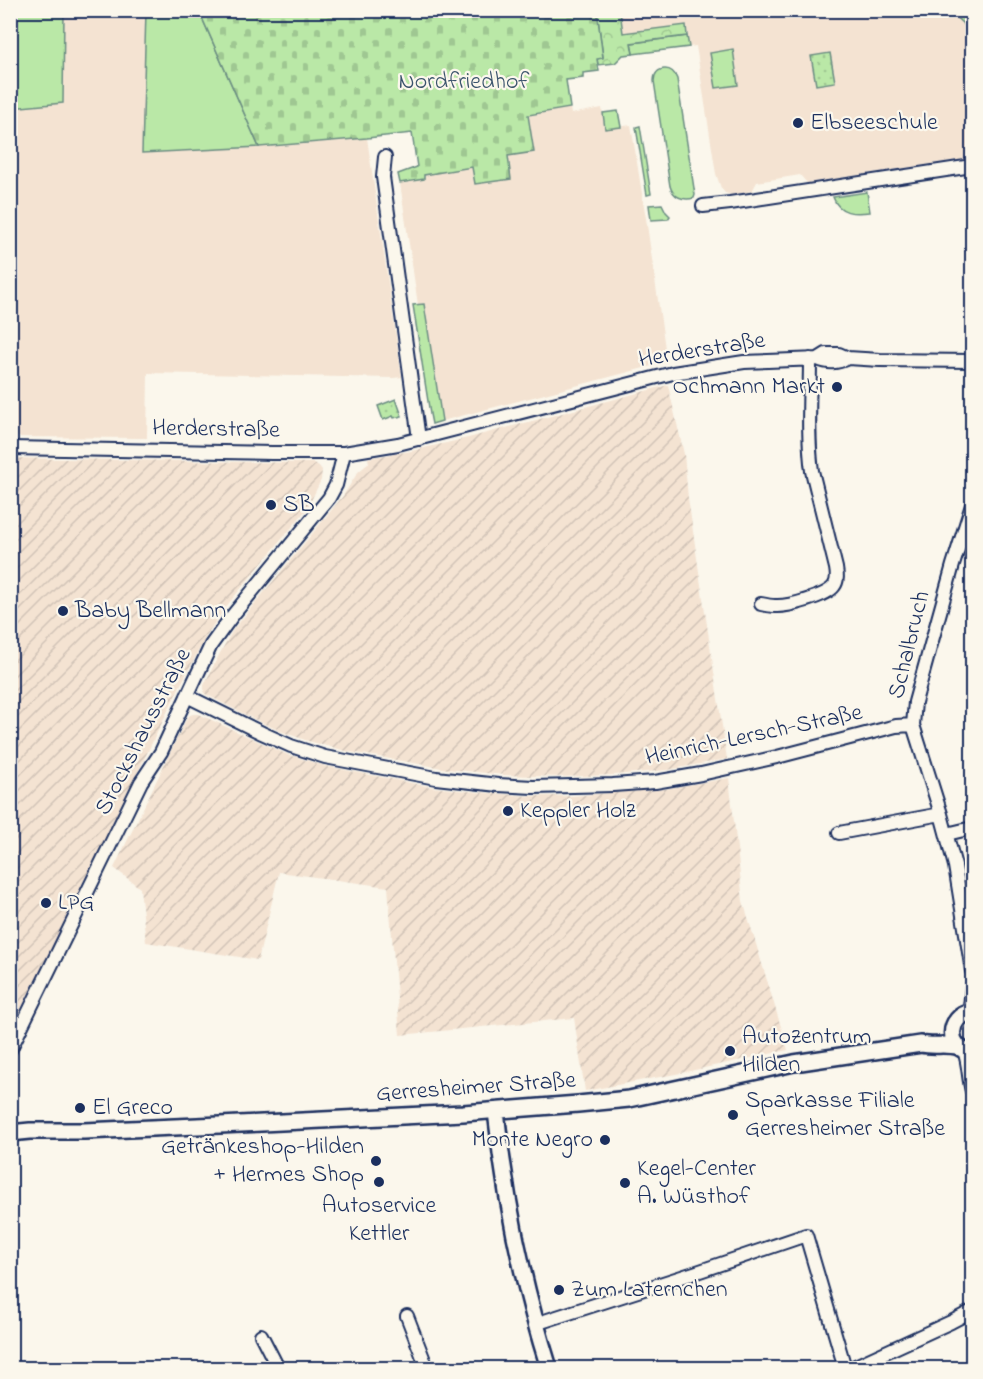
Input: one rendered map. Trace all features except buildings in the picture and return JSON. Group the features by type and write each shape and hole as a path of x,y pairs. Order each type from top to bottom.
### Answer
{"street":[{"path":"385,157 383,177 419,439"},
{"path":"703,206 972,166"},
{"name":"Herderstraße","path":"10,448 344,453 419,439 673,373 744,362 814,359 826,354 880,360 972,361"},
{"path":"761,604 787,605 826,593 836,583 836,570 812,471 809,432 814,359"},
{"name":"Stockshausstraße","path":"10,1050 141,782 161,752 211,645 329,498 336,484 344,453"},
{"name":"Schalbruch","path":"972,505 952,565 915,702 913,725 955,866 972,971"},
{"name":"Heinrich-Lersch-Straße","path":"187,696 291,746 325,757 436,778 533,787 613,785 667,780 777,757 896,726 913,725"},
{"path":"839,833 941,814"},
{"path":"947,834 972,828"},
{"path":"970,1013 972,986"},
{"name":"Gerresheimer Straße","path":"10,1133 496,1111 628,1099 794,1063 921,1044 953,1027 958,1018 970,1013"},
{"path":"953,1027 953,1037 965,1050 972,1091"},
{"name":"Gerresheimer Straße","path":"921,1044 931,1046 951,1044 965,1050"},
{"path":"496,1111 504,1181 512,1222 535,1324 549,1368"},
{"name":"Gerresheimer Straße","path":"10,1125 30,1131"},
{"path":"535,1324 806,1235 845,1368"},
{"path":"851,1368 972,1311"},
{"path":"407,1316 427,1368"},
{"path":"261,1335 278,1368"}],"shaded area":[{"path":"11,11 199,11 259,147 367,138 402,377 148,373 147,438 11,437"},
{"name":"Elbseeschule","path":"620,11 949,11 972,32 972,158 807,183 800,175 757,182 752,191 731,195 725,193 716,174 696,46 689,47 686,26 623,33"},
{"path":"570,108 571,114 602,108 605,129 631,125 667,362 442,421 424,304 418,305 400,183 424,179 423,175 472,167 511,179 507,156 533,152 528,115"},
{"path":"668,385 684,454 688,498 727,759 668,770 615,775 559,777 504,775 448,769 350,752 308,741 254,719 204,693 204,685 233,630 343,496 358,472 369,463 368,458 468,438"},
{"path":"11,458 314,463 322,470 321,480 307,509 229,603 209,631 11,1030"},
{"path":"193,714 205,717 286,754 325,766 432,787 528,796 571,796 665,789 729,778 743,901 788,1050 585,1091 574,1018 400,1035 388,887 279,872 258,960 146,942 140,888 114,868 187,718"}],"green space":[{"path":"11,10 64,11 63,103 11,108"},
{"path":"146,11 199,11 259,147 142,153"},
{"name":"Nordfriedhof","path":"199,11 597,11 603,58 597,59 599,71 583,73 583,78 566,80 570,108 528,115 534,152 508,156 511,179 475,184 472,167 424,175 424,179 400,183 398,174 417,167 412,133 259,147"},
{"path":"597,11 620,11 623,33 686,25 687,36 631,43 633,54 623,55 615,63 598,65 597,59 603,57"},
{"path":"949,11 972,11 972,32"},
{"path":"687,36 689,47 633,54 631,43"},
{"path":"733,49 738,85 716,88 710,53"},
{"path":"830,53 835,82 816,85 811,56"},
{"path":"665,69 673,72 677,79 694,198 679,197 673,193 670,186 654,81 657,72"},
{"path":"618,111 621,127 605,129 603,113"},
{"path":"640,126 651,194 647,195 636,127"},
{"path":"867,192 870,212 858,213 843,210 833,197"},
{"path":"662,204 670,216 668,219 651,220 649,205"},
{"path":"424,304 442,421 432,424 413,305"},
{"path":"396,399 402,416 394,418 393,416 383,420 378,406"}],"place":[{"name":"Elbseeschule","path":"798,123"},
{"name":"Ochmann Markt","path":"837,387"},
{"name":"SB","path":"271,505"},
{"name":"Baby Bellmann","path":"63,611"},
{"name":"Keppler Holz","path":"508,811"},
{"name":"LPG","path":"46,903"},
{"name":"Autozentrum Hilden","path":"730,1051"},
{"name":"El Greco","path":"80,1108"},
{"name":"Sparkasse Filiale Gerresheimer Straße","path":"733,1115"},
{"name":"Monte Negro","path":"605,1140"},
{"name":"Getränkeshop-Hilden + Hermes Shop","path":"376,1161"},
{"name":"Autoservice Kettler","path":"379,1182"},
{"name":"Kegel-Center A. Wüsthof","path":"625,1183"},
{"name":"Zum Laternchen","path":"559,1290"}]}
